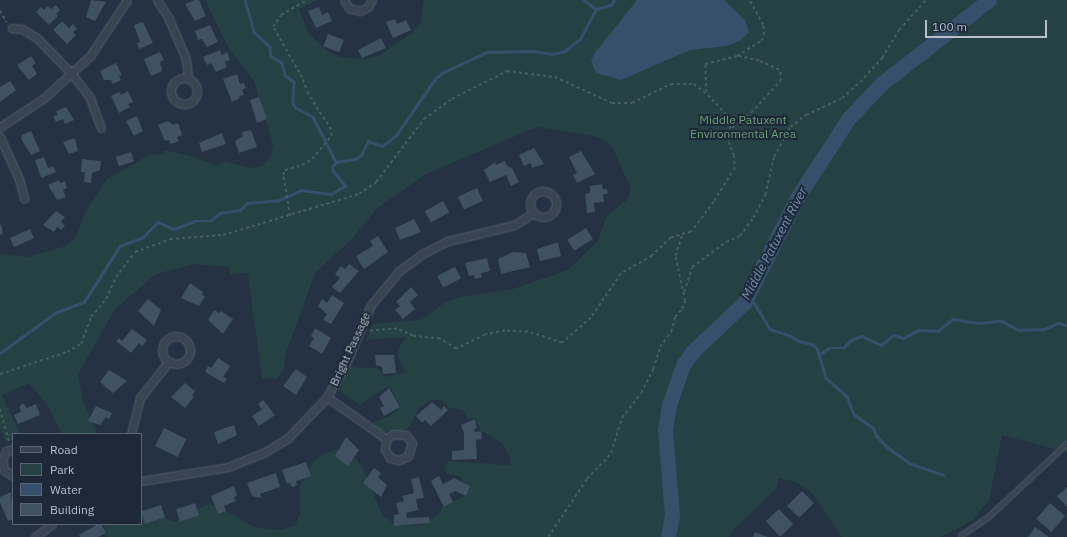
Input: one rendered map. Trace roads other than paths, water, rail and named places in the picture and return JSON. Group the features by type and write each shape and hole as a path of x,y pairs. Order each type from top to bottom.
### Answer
{"street":[{"path":"0,127 28,110 72,74 104,38 127,0"},
{"path":"157,0 168,18 186,59 188,78"},
{"path":"344,0 349,8 360,11 368,7 372,0"},
{"path":"12,28 22,29 37,38 72,74 90,98 101,128"},
{"path":"0,137 19,179 24,198"},
{"name":"Bright Passage","path":"142,481 214,471 254,458 288,438 315,412 327,397 336,382 361,328 380,292 411,262 448,241 514,225 533,213"},
{"path":"131,433 140,398 168,361"},
{"path":"327,397 386,439"},
{"path":"12,449 3,455 2,460 4,470 12,475"},
{"path":"35,537 51,525"}],"lane":[{"path":"961,536 989,517 1067,444"}],"water":[{"path":"637,0 724,0 745,20 749,32 741,40 727,46 690,50 621,80 596,73 591,61 594,54"}],"waterway":[{"path":"245,0 254,32 270,47 271,56 282,63 285,75 294,82 293,103 295,107 313,117 336,162"},
{"path":"584,0 596,9"},
{"path":"0,353 55,313 84,302 120,246 143,237 158,222 174,229 195,221 210,221 220,213 240,210 247,203 279,200 301,190 331,194 345,186 333,171 332,167 336,162 356,159 361,155 368,141 382,146 388,142 397,134 435,79 442,73 487,52 533,51 552,54 565,51 580,39 596,9 611,5 614,0"},
{"name":"Middle Patuxent River","path":"668,537 672,515 665,430 669,405 683,365 693,351 744,303 798,196 848,119 881,84 989,0"},
{"path":"749,294 770,329 789,335 799,341 812,344 817,348 826,378 847,396 854,414 873,428 877,436 886,446 909,463 943,475"},
{"path":"820,354 829,348 843,348 851,340 862,336 881,345 894,335 903,338 919,330 938,331 953,319 978,323 1002,321 1018,330 1044,329 1058,323 1067,325"}],"park label":[{"name":"Middle Patuxent Environmental Area","path":"743,127"}]}
